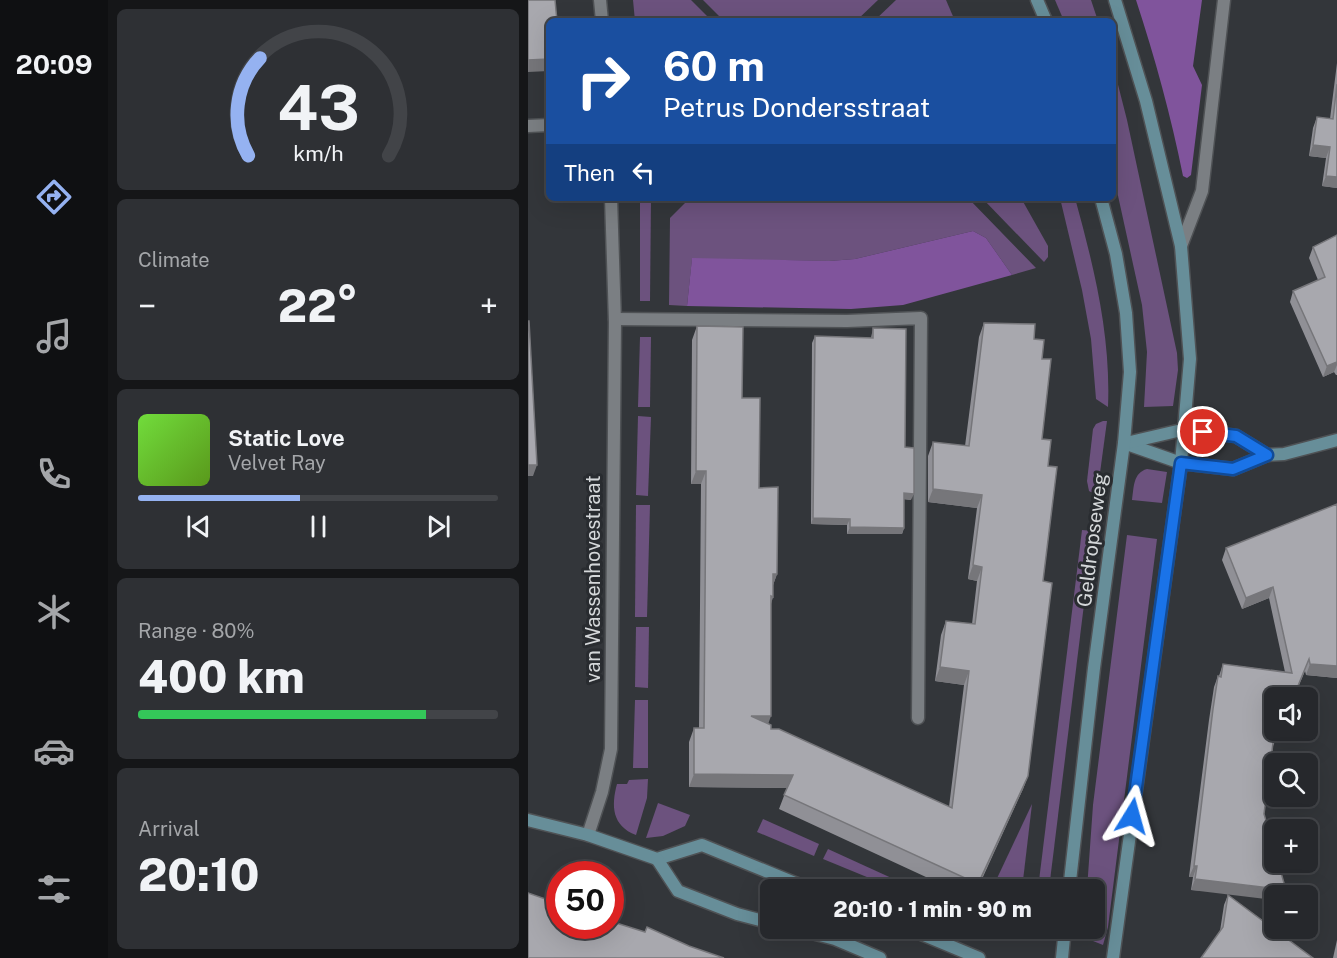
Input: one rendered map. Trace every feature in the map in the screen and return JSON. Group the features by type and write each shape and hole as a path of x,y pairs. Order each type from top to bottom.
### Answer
{"main road":[{"path":"1037,0 1045,18"},
{"path":"1113,958 1186,429 1190,358 1181,246 1146,101 1115,0"},
{"name":"Geldropseweg","path":"1071,879 1124,443 1130,372 1126,313 1116,254 1102,201"},
{"path":"1124,443 1186,429 1236,436 1267,455"},
{"path":"1124,443 1181,463 1233,469 1267,455 1301,450 1337,440"},
{"path":"528,820 588,835 657,859 702,845 785,879"},
{"path":"657,859 678,891 737,914 760,920"},
{"path":"835,939 880,958"},
{"path":"933,939 979,958"},
{"path":"1062,958 1064,939"}],"street":[{"path":"600,0 602,18"},
{"path":"1181,246 1202,191 1224,0"},
{"path":"528,126 546,125"},
{"name":"van Wassenhovestraat","path":"588,835 602,792 611,749 615,319 611,201"},
{"path":"615,319 848,321 921,318 918,717"}],"shaded area":[{"path":"633,0 691,0 709,18 635,18"},
{"path":"703,0 878,0 859,18 721,18"},
{"path":"896,0 946,0 954,18 877,18"},
{"path":"1055,0 1091,0 1097,18 1063,18"},
{"path":"1136,0 1202,0 1193,66 1202,85 1191,175 1187,178 1183,176 1162,87"},
{"path":"1116,77 1177,353 1178,370 1173,406 1144,407 1147,352 1142,305 1116,187"},
{"path":"640,201 651,201 650,301 640,301"},
{"path":"687,201 971,201 1036,268 1012,275 986,238 973,231 855,259 829,261 692,259 687,306 669,305 670,218"},
{"path":"985,201 1023,201 1048,246 1048,257 1044,262"},
{"path":"1061,201 1076,201 1095,276 1107,354 1108,407 1096,399 1091,339"},
{"path":"973,231 986,238 1012,275 903,305 851,309 687,306 692,258 829,261 855,259"},
{"path":"640,337 651,337 650,407 638,407"},
{"path":"638,416 651,417 648,496 636,495"},
{"path":"1107,421 1097,495 1089,491 1087,481 1093,429 1096,424"},
{"path":"1147,469 1167,472 1162,503 1132,500 1137,477"},
{"path":"636,505 650,505 647,617 635,617"},
{"path":"1082,530 1093,531 1050,879 1039,879"},
{"path":"1127,535 1157,539 1105,938 1105,879 1088,879 1093,805"},
{"path":"636,627 649,627 648,688 635,687"},
{"path":"635,700 648,700 648,768 633,768"},
{"path":"648,779 647,798 636,835 618,821 614,807 615,792 617,784 627,784 629,780"},
{"path":"658,803 690,815 685,826 663,836 646,838"},
{"path":"1032,804 1023,879 997,879"},
{"path":"763,819 819,844 814,856 757,832"},
{"path":"828,849 894,879 872,879 823,859"},
{"path":"1088,939 1105,939 1103,945"}],"building":[{"path":"528,0 555,0 557,18 546,18 546,59 528,60"},
{"path":"1337,84 1337,177 1326,176 1330,147 1313,145 1317,117 1333,119"},
{"path":"1337,235 1337,362 1327,366 1293,291 1325,277 1313,247"},
{"path":"529,321 537,465 528,465"},
{"path":"984,323 1035,324 1034,339 1044,340 1042,359 1051,359 1042,439 1051,440 1048,466 1057,467 1043,581 1052,583 1028,776 980,879 967,879 784,795 793,775 694,774 694,728 704,728 706,471 696,471 697,326 743,327 742,398 760,398 759,488 778,487 777,574 773,574 773,597 771,596 771,716 751,716 771,725 771,729 779,729 952,808 969,671 940,667 946,621 975,624 982,567 973,565 982,495 933,489 933,442 969,446"},
{"path":"873,328 906,329 905,447 914,448 914,494 904,493 904,528 850,527 850,519 813,518 815,336 873,338"},
{"path":"1337,504 1337,666 1310,664 1309,659 1298,687 1264,687 1264,741 1274,741 1272,753 1264,753 1264,873 1281,873 1285,885 1264,885 1264,887 1195,879 1197,866 1194,866 1213,709 1218,676 1221,677 1223,664 1292,673 1273,587 1246,598 1226,548"},
{"path":"528,893 546,899 546,939 624,939 624,925 645,932 647,927 689,946 724,958 528,958"},
{"path":"1228,895 1264,922 1264,939 1287,939 1313,958 1201,958 1223,927"}],"route":[{"path":"1132,816 1181,463 1233,469 1267,455 1236,436 1203,432"}]}
